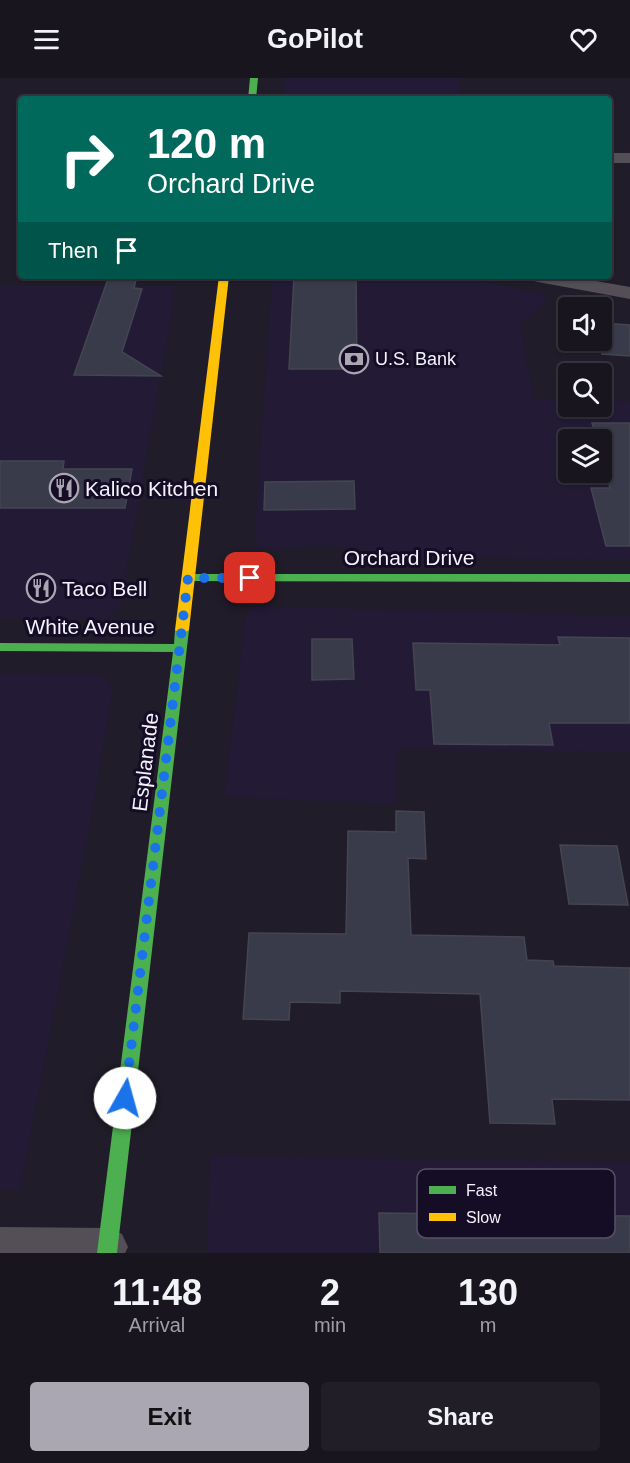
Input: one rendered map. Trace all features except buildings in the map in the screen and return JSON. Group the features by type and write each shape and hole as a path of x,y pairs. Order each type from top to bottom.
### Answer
{"main road":[{"path":"252,96 254,78"},
{"name":"Esplanade","path":"107,1250 224,279"},
{"name":"Orchard Drive","path":"188,578 630,578"},
{"name":"White Avenue","path":"0,647 180,648"}],"street":[{"path":"612,158 630,158"},
{"path":"554,279 630,293"},
{"path":"0,1246 107,1250"}],"shaded area":[{"path":"285,78 459,78 462,96 282,96"},
{"path":"272,279 472,279 550,296 520,326 534,399 558,400 558,417 612,417 612,400 630,401 630,560 386,557 363,548 315,546 270,550 254,546"},
{"path":"0,285 174,286 170,323 120,606 107,618 0,618"},
{"path":"256,606 630,616 630,752 397,748 396,804 224,797 246,614 249,609"},
{"path":"0,673 95,674 103,676 113,689 88,834 20,1190 0,1190"},
{"path":"210,1156 630,1162 630,1253 207,1253"}],"traffic: fast":[{"path":"252,96 254,78"},
{"path":"188,578 630,578"},
{"path":"107,1253 182,630"},
{"path":"0,647 180,648"}],"traffic: slow":[{"path":"182,630 224,279"}],"place":[{"name":"U.S. Bank","path":"354,359"},
{"name":"Kalico Kitchen","path":"64,488"},
{"name":"Taco Bell","path":"41,588"}],"route":[{"path":"125,1098 188,578 250,578"}]}
